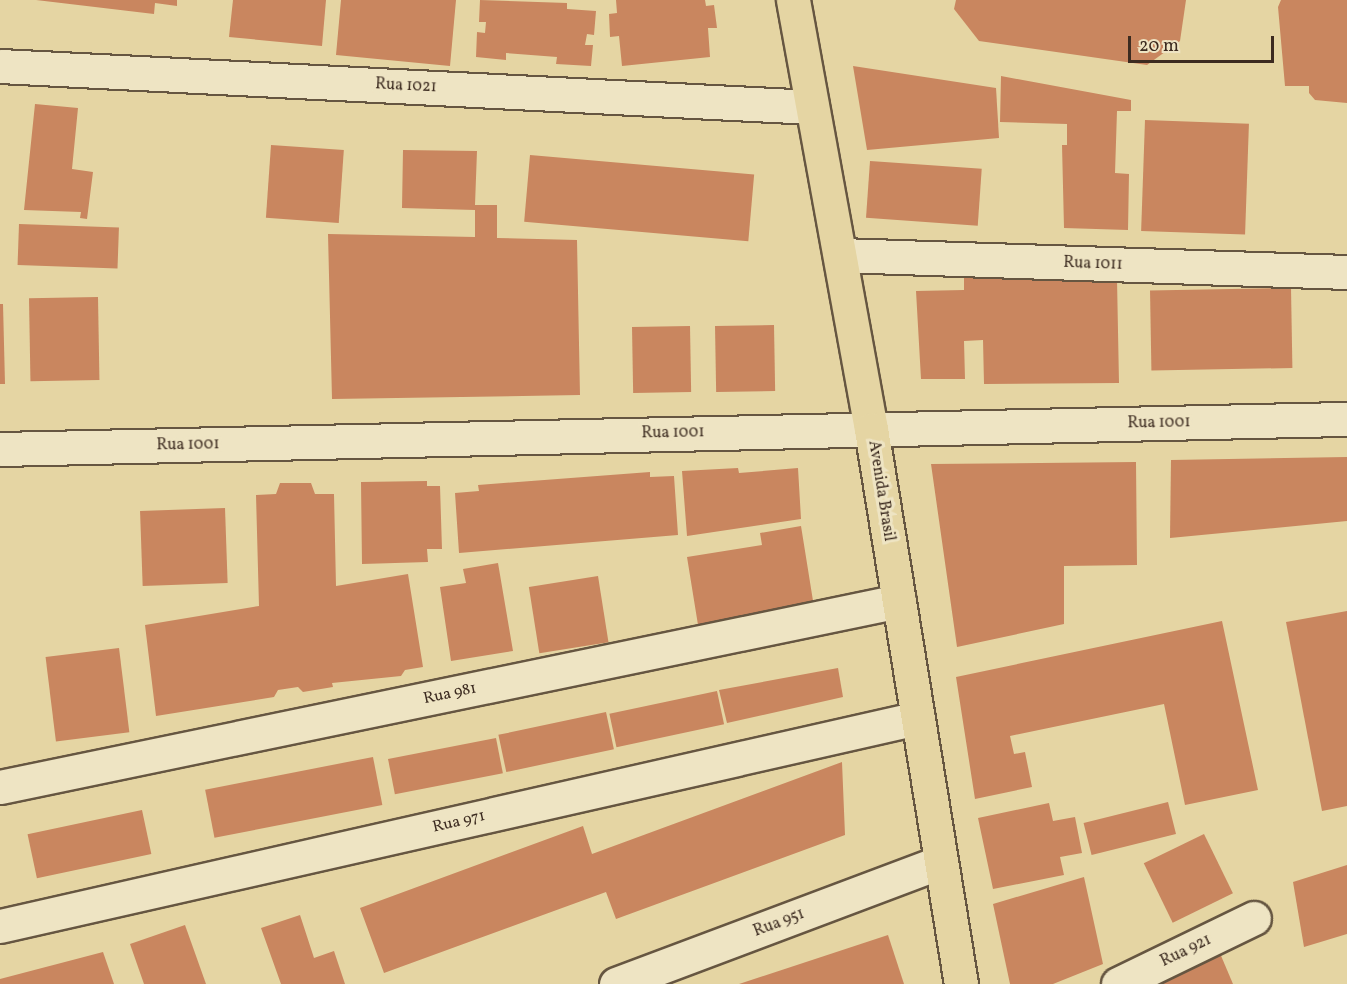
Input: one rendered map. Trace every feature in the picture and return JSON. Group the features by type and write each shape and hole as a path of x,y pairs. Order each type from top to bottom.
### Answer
{"main road":[{"name":"Avenida Brasil","path":"793,0 871,429 961,984"}],"street":[{"name":"Rua 1021","path":"0,66 812,107"},
{"name":"Rua 1011","path":"840,255 1347,272"},
{"name":"Rua 1001","path":"0,449 1347,418"},
{"name":"Rua 981","path":"0,787 899,601"},
{"name":"Rua 971","path":"0,926 918,718"},
{"name":"Rua 951","path":"616,984 941,862"},
{"name":"Rua 921","path":"1118,984 1254,918"}],"building":[{"path":"36,0 177,0 177,6 155,3 154,14"},
{"path":"233,0 326,0 322,46 229,37"},
{"path":"341,0 456,0 450,66 336,55"},
{"path":"480,0 567,3 567,9 596,11 594,35 587,34 585,45 593,45 591,66 556,64 557,57 506,53 506,60 476,57 477,32 485,33 486,22 479,22"},
{"path":"616,0 705,0 706,6 714,5 717,28 708,28 710,57 622,66 619,36 610,37 609,14 617,13"},
{"path":"956,0 1186,0 1180,41 1147,65 979,41 954,9"},
{"path":"1281,0 1347,0 1347,103 1315,100 1309,93 1309,86 1285,86 1278,7"},
{"path":"853,66 996,88 999,138 867,150"},
{"path":"1001,76 1131,100 1131,111 1117,111 1115,173 1129,174 1128,230 1064,228 1062,145 1067,145 1067,124 1000,122"},
{"path":"35,104 78,108 72,169 93,172 87,219 80,218 81,212 24,210"},
{"path":"1145,120 1249,124 1245,235 1141,231"},
{"path":"271,145 344,150 339,223 266,218"},
{"path":"403,150 477,151 475,205 497,205 497,238 577,240 580,395 332,399 328,234 475,237 475,210 402,208"},
{"path":"530,155 754,175 748,241 524,222"},
{"path":"870,161 982,169 978,226 866,218"},
{"path":"19,224 119,227 118,268 18,265"},
{"path":"964,278 1117,279 1119,383 984,384 983,340 964,341 965,379 921,379 916,291 964,290"},
{"path":"1291,288 1292,368 1151,370 1150,290"},
{"path":"98,297 99,380 30,381 29,298"},
{"path":"0,304 3,304 5,384 0,384"},
{"path":"774,325 775,391 716,392 715,326"},
{"path":"690,326 691,392 633,393 632,327"},
{"path":"1347,457 1347,521 1170,538 1171,460"},
{"path":"1136,462 1137,565 1064,566 1064,624 957,647 931,464"},
{"path":"738,468 739,473 798,468 801,519 687,536 682,471"},
{"path":"650,472 650,477 674,476 678,535 459,553 455,493 479,491 478,485"},
{"path":"427,481 427,486 440,486 442,549 427,549 428,562 362,564 361,482"},
{"path":"280,483 311,483 315,494 334,494 336,586 408,574 423,667 405,670 401,676 332,683 333,687 303,692 298,687 278,690 274,697 156,716 145,625 259,606 256,495 276,494"},
{"path":"225,508 228,583 143,586 140,511"},
{"path":"801,526 814,607 698,625 687,557 762,545 760,533"},
{"path":"498,563 513,651 451,661 440,587 466,583 463,569"},
{"path":"598,576 608,642 539,653 529,587"},
{"path":"1347,611 1347,806 1322,811 1286,622"},
{"path":"1222,621 1258,790 1185,805 1164,704 1010,736 1014,754 1025,752 1032,787 975,799 956,677"},
{"path":"119,648 129,732 56,741 46,657"},
{"path":"838,668 843,697 727,723 719,690"},
{"path":"717,691 724,724 616,747 609,714"},
{"path":"606,712 614,749 506,772 498,735"},
{"path":"496,738 503,773 395,794 388,759"},
{"path":"373,757 382,805 214,838 205,790"},
{"path":"842,762 845,835 616,919 606,892 384,973 360,908 583,826 592,854"},
{"path":"1168,802 1176,834 1092,855 1084,823"},
{"path":"1049,803 1053,821 1075,817 1082,853 1060,857 1064,875 993,889 978,818"},
{"path":"142,810 151,854 37,878 28,834"},
{"path":"1204,834 1233,893 1173,923 1144,863"},
{"path":"1347,865 1347,934 1304,947 1293,882"},
{"path":"1084,877 1103,964 1053,984 1010,984 993,904"},
{"path":"300,915 314,958 334,951 345,984 281,984 261,928"},
{"path":"185,925 206,984 144,984 130,944"},
{"path":"888,935 904,984 739,984"},
{"path":"1219,951 1233,984 1139,984"},
{"path":"103,952 114,984 0,984 0,979"}]}
